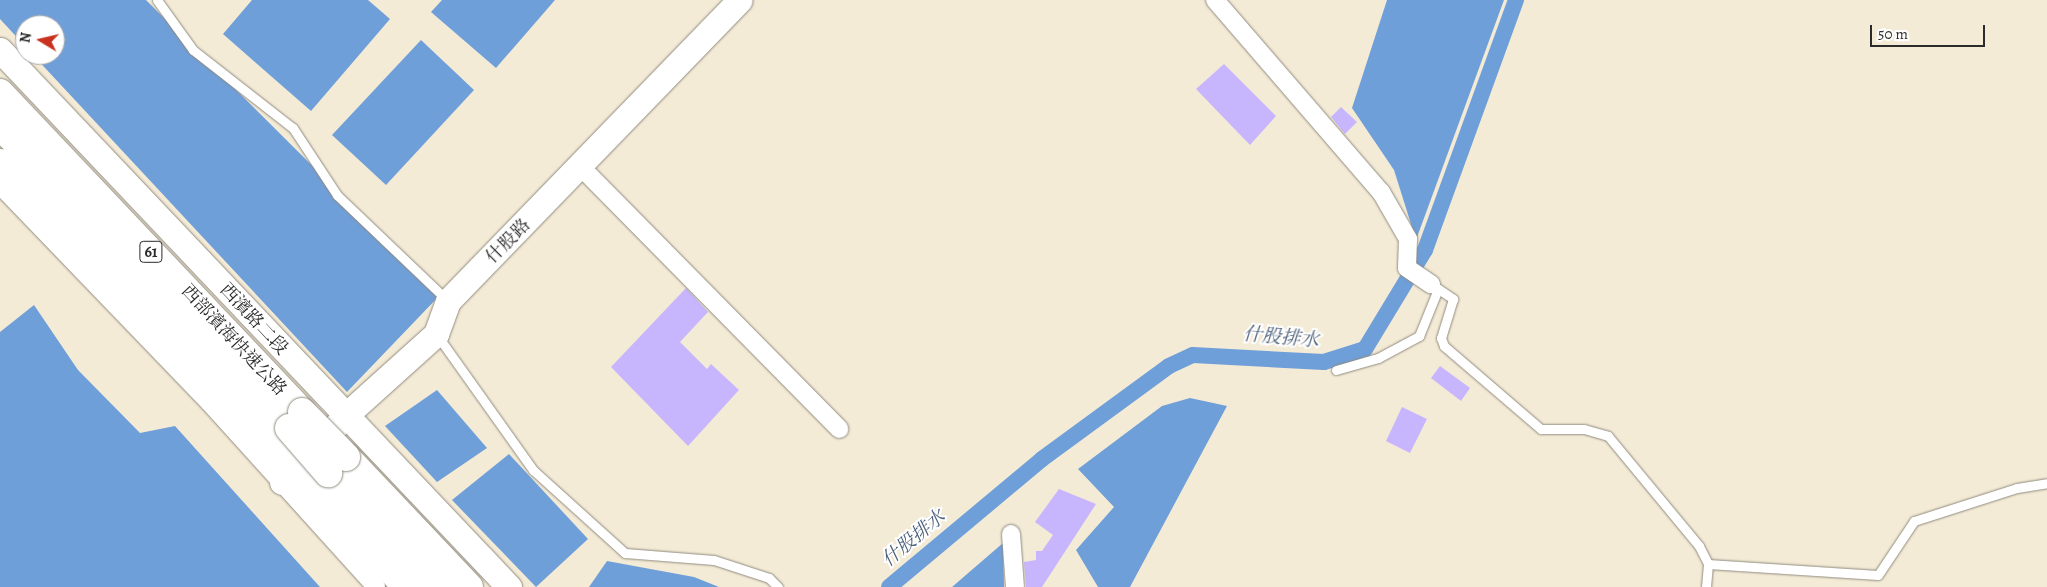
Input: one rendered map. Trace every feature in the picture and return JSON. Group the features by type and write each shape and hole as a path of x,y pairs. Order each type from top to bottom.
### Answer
{"highway":[{"name":"西部濱海快速公路","path":"0,93 337,465 436,587"},
{"name":"西部濱海快速公路","path":"0,125 295,420"},
{"name":"西部濱海快速公路","path":"337,465 469,587"}],"street":[{"name":"什股路","path":"288,477 346,415 436,334 448,301 581,167 740,0"},
{"path":"1215,0 1381,192 1408,239 1407,268 1434,287"},
{"name":"西濱路二段","path":"0,50 509,587"},
{"path":"0,161 288,477 376,587"},
{"path":"581,167 839,429"},
{"path":"0,185 288,477 405,587"},
{"path":"1011,534 1015,587"}],"lane":[{"path":"157,0 193,50 293,128 337,195 448,301"},
{"path":"1336,370 1378,358 1418,336 1434,287 1453,298 1441,338 1444,346 1541,429 1584,429 1608,436 1699,546 1708,564 1706,587"},
{"path":"436,334 533,470 625,553 714,560 769,578 778,587"},
{"path":"1708,564 1878,576 1914,521 2016,488 2047,483"}],"water":[{"path":"0,0 146,0 441,294 347,392 42,65 65,65 65,15 15,15 15,35 0,19"},
{"path":"252,0 368,0 390,19 311,111 223,34"},
{"path":"442,0 555,0 496,68 431,12"},
{"path":"1387,0 1504,0 1416,240 1394,170 1352,108"},
{"path":"421,40 474,90 386,185 332,135"},
{"path":"34,305 78,370 140,433 175,426 320,587 0,587 0,332"},
{"path":"437,390 487,448 437,482 385,426"},
{"path":"1190,398 1227,406 1130,587 1098,587 1076,550 1114,507 1078,469 1162,406"},
{"path":"509,454 588,539 536,587 452,500"},
{"path":"1003,543 1004,587 952,587"},
{"path":"607,561 694,577 719,587 589,587"}],"building":[{"path":"1224,64 1276,116 1250,145 1196,89"},
{"path":"1341,107 1357,122 1345,134 1331,117"},
{"path":"686,288 708,312 680,342 707,369 711,364 739,390 688,446 611,367"},
{"path":"1440,366 1470,388 1461,401 1431,378"},
{"path":"1402,407 1427,419 1410,453 1386,441"},
{"path":"1059,489 1096,504 1042,587 1026,587 1024,562 1036,560 1036,551 1042,551 1053,535 1035,522"}],"waterway":[{"name":"什股排水","path":"889,587 1042,459 1169,366 1193,355 1324,362 1365,349 1425,250 1516,0"}]}
